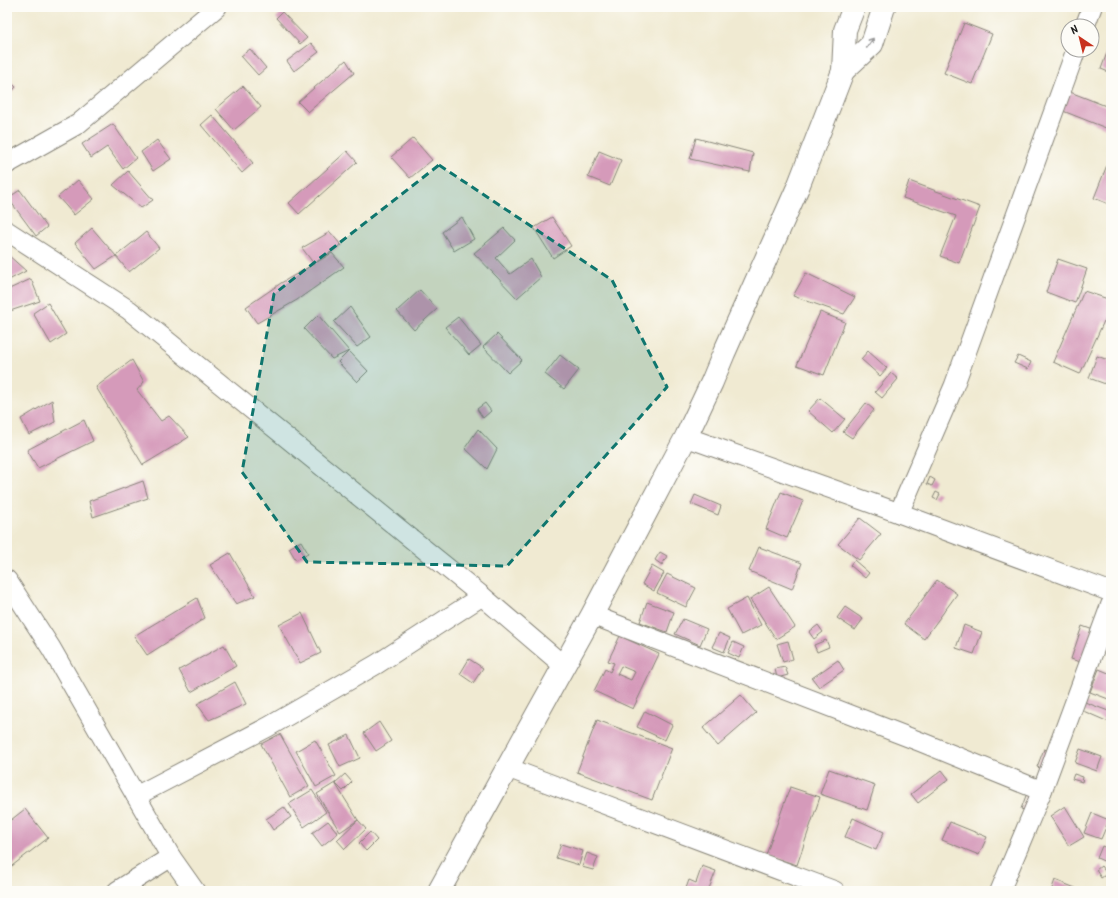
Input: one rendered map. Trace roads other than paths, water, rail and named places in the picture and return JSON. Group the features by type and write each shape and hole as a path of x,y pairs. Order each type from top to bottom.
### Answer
{"main road":[{"path":"439,891 592,615 686,437 712,382 798,188 843,71 845,30 854,7"},
{"path":"843,71 872,44 884,7"}],"street":[{"path":"7,164 78,124 218,7"},
{"path":"1088,18 1092,7"},
{"path":"900,513 954,386 1073,58"},
{"path":"7,231 129,310 482,596 564,666"},
{"path":"686,437 900,513 1111,592"},
{"path":"7,580 51,648 171,857 195,891"},
{"path":"136,796 268,727 377,664 482,596"},
{"path":"1000,891 1042,791 1111,604"},
{"path":"592,615 914,739 1042,791"},
{"path":"508,768 835,891"},
{"path":"117,891 171,857"}]}
